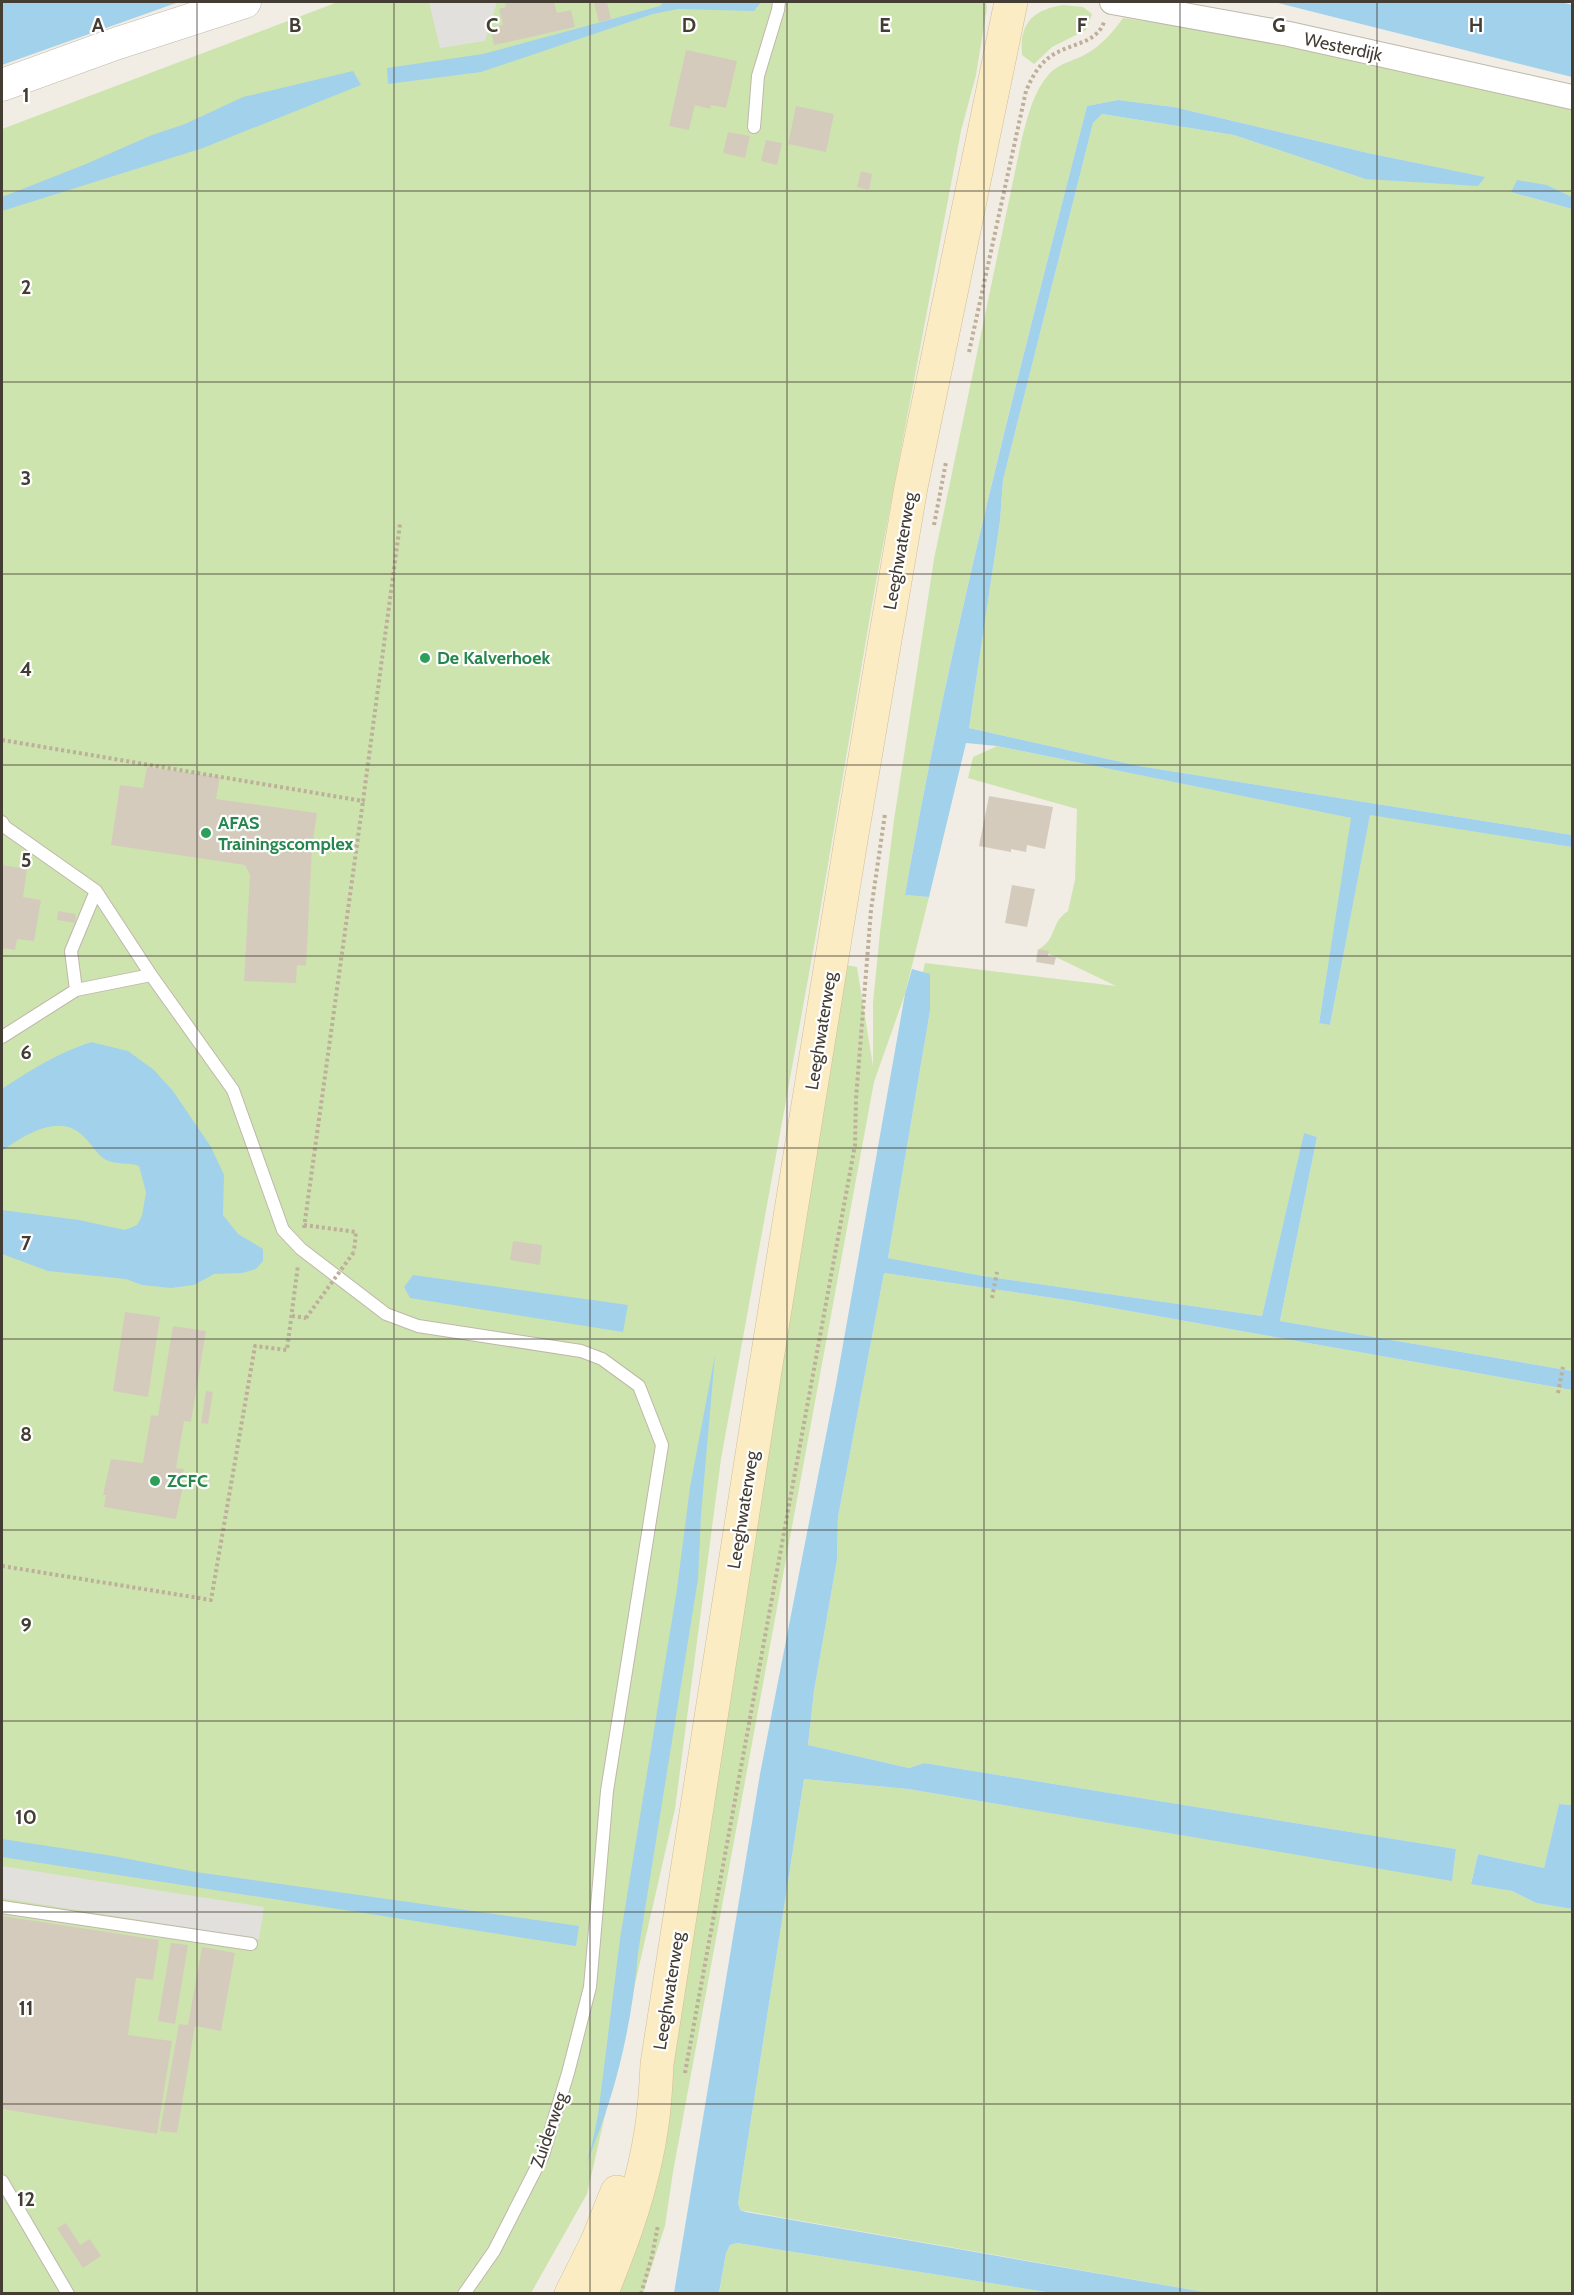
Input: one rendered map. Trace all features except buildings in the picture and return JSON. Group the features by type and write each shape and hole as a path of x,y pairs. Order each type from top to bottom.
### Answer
{"main road":[{"name":"Leeghwaterweg","path":"602,2294 626,2230 641,2180 652,2125 671,2072 765,1371 851,840 907,510 1011,2"},
{"name":"Leeghwaterweg","path":"570,2294 597,2242 615,2199 629,2161 639,2122 671,2072"}],"street":[{"path":"2,85 244,2"},
{"name":"Westerdijk","path":"1110,7 1289,34 1572,97"}],"lane":[{"path":"754,127 758,76 779,2"},
{"path":"2,822 5,827 96,891 71,951 76,990"},
{"name":"Zuiderweg","path":"96,891 151,975 233,1090 284,1230 301,1250 386,1314 418,1326 581,1351 603,1359 639,1386 662,1445 607,1791 590,1987 568,2073 543,2155 494,2251 464,2294"},
{"path":"2,1037 76,990 151,975"},
{"path":"2,1907 251,1944"},
{"path":"2,2181 68,2294"}],"path":[{"path":"967,360 1026,91 1035,71 1056,52 1089,40 1102,28 1110,7"},
{"path":"933,533 948,453"},
{"path":"2,1566 211,1600 255,1346 287,1350 400,524"},
{"path":"2,740 363,801"},
{"path":"671,2072 855,1145 856,1099 871,910 885,813"},
{"path":"291,1317 306,1318 354,1252 356,1232 304,1225"},
{"path":"992,1298 997,1272"},
{"path":"1558,1393 1563,1366"},
{"path":"641,2294 652,2256 658,2221"}],"green space":[{"name":"De Kalverhoek","path":"338,2 986,2 987,8 976,75 961,131 874,593 816,935 721,1459 675,1809 587,2194 531,2293 2,2293 2,129"},
{"path":"1063,5 1083,7 1092,14 1086,30 1052,47 1034,64 1022,55 1025,27 1036,15 1052,7"},
{"path":"1123,18 1170,24 1394,66 1572,110 1572,197 1547,185 1512,192 1572,209 1572,835 1139,766 969,728 1000,521 1003,480 1093,123 1102,114 1234,135 1365,179 1484,177 1368,153 1174,107 1118,100 1087,106 988,499 923,795 905,895 929,897 905,994 874,1082 673,2172 665,2226 643,2293 610,2294 846,965 857,967 873,1066 873,1003 880,932 894,820 934,559 1022,138 1029,113 1043,81 1057,67 1097,47"},
{"path":"997,746 1352,818 1319,1022 1330,1025 1370,814 1572,847 1572,1371 1280,1321 1317,1137 1304,1134 1262,1316 983,1276 888,1258 930,1011 930,975 923,972 925,963 1116,986 1039,949 1049,941 1058,921 1068,911 1075,880 1077,809 968,778 973,757"},
{"path":"884,1273 1073,1301 1572,1390 1571,1805 1559,1804 1544,1868 1478,1854 1471,1883 1512,1891 1536,1903 1572,1909 1572,2293 1210,2293 740,2210 738,2203 804,1779 908,1789 1452,1880 1456,1849 924,1763 909,1768 808,1745 814,1691 837,1560 838,1517"},
{"path":"737,2243 1052,2293 719,2294 726,2253 730,2245"}],"shaded area":[{"path":"429,2 497,2 485,41 440,48"},
{"path":"2,1866 264,1907 259,1939 2,1898"}],"water":[{"path":"2,2 179,2 2,65"},
{"path":"663,2 761,2 754,11 678,9 653,14 481,72 388,84 387,68 483,54 660,6"},
{"path":"1274,2 1561,2 1572,5 1572,77"},
{"path":"353,71 361,85 203,148 2,211 2,197 152,135 185,124 243,97"},
{"path":"1118,100 1174,107 1368,153 1485,177 1478,186 1365,179 1234,135 1102,114 1093,123 1003,480 1000,521 969,728 1139,766 1572,835 1572,847 1370,815 1330,1025 1319,1023 1351,818 997,746 966,743 929,897 905,895 943,696 965,598 1087,106"},
{"path":"1517,180 1547,185 1572,197 1572,209 1511,192"},
{"path":"912,969 930,974 930,1011 888,1258 983,1276 1262,1316 1304,1133 1317,1137 1280,1321 1572,1371 1572,1390 1073,1301 884,1273 838,1517 837,1560 814,1691 808,1745 909,1768 924,1763 1456,1849 1452,1881 908,1789 804,1779 738,2203 740,2210 1210,2293 1052,2293 737,2243 730,2245 726,2253 719,2293 674,2293 760,1774 836,1384 905,994"},
{"path":"91,1042 128,1051 154,1070 173,1091 211,1147 224,1175 223,1215 238,1234 263,1249 263,1261 256,1269 242,1273 214,1274 194,1285 171,1288 142,1285 126,1279 48,1271 2,1254 2,1210 79,1220 125,1230 137,1225 142,1216 146,1192 139,1166 106,1160 73,1129 52,1126 41,1129 2,1151 2,1089 45,1062"},
{"path":"413,1275 628,1305 623,1332 410,1298 404,1287"},
{"path":"715,1355 701,1515 698,1579 627,2034 606,2113 586,2164 598,2115 620,1939 677,1589 690,1487"},
{"path":"1572,1793 1572,1909 1536,1903 1512,1891 1471,1884 1478,1854 1544,1868 1559,1804 1571,1805"},
{"path":"2,1839 113,1856 196,1872 579,1926 576,1946 2,1857"}],"place":[{"name":"De Kalverhoek","path":"425,658"},
{"name":"AFAS Trainingscomplex","path":"206,833"},
{"name":"ZCFC","path":"155,1481"}]}
